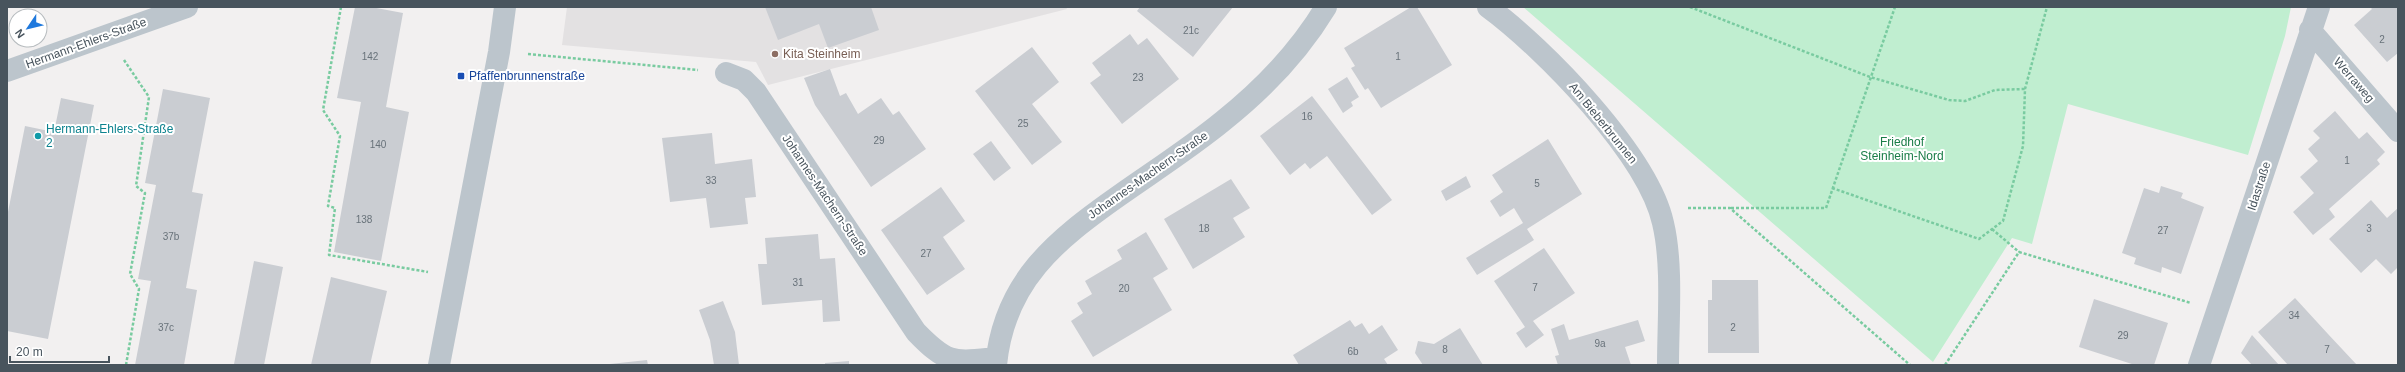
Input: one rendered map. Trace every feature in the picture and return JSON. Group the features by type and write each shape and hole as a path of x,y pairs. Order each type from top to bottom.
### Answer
{"street":[{"name":"Hermann-Ehlers-Straße","path":"7,71 187,7"},
{"path":"439,365 498,52 505,7"},
{"name":"Johannes-Machern-Straße","path":"726,73 744,80 756,92 916,332 943,356 958,362 996,361 1007,318 1021,287 1049,250 1076,226 1199,139 1245,102 1301,42 1326,7"},
{"name":"Am Bieberbrunnen","path":"1488,7 1557,69 1594,109 1638,167 1659,209 1666,239 1668,365"},
{"name":"Idastraße","path":"2199,365 2219,312 2310,30 2319,7"},
{"name":"Werraweg","path":"2310,30 2398,131"}],"path":[{"path":"341,7 323,110 340,136 328,206 335,208 328,255 456,277"},
{"path":"1690,7 1870,77 1949,100 1965,101 1995,90 2025,89"},
{"path":"1659,209 1826,208 1895,7"},
{"path":"1832,188 1979,239 2003,221 2023,146 2025,89 2047,7"},
{"path":"498,52 726,73"},
{"path":"124,59 149,96 136,186 145,193 130,274 139,289 126,365"},
{"path":"1730,208 1910,365"},
{"path":"1992,229 2019,252 2219,312"},
{"path":"1945,365 2019,252"}],"shaded area":[{"name":"Kita Steinheim","path":"567,7 1066,7 1067,9 768,85 756,62 562,45"}],"green space":[{"name":"Friedhof Steinheim-Nord","path":"1523,7 2291,7 2285,36 2248,155 2068,104 2032,244 2012,238 1933,362"}],"building":[{"path":"355,7 371,7 403,13 386,107 409,112 381,261 334,252 361,102 337,98"},
{"path":"765,7 871,7 879,30 828,48 819,24 778,40"},
{"path":"1140,7 1233,7 1193,57 1137,11"},
{"path":"1411,7 1417,7 1452,65 1381,108 1368,88 1365,90 1351,68 1355,66 1344,48"},
{"path":"2370,7 2398,7 2398,53 2387,62 2354,25 2372,9"},
{"path":"1130,34 1138,45 1147,38 1179,79 1122,124 1090,83 1101,75 1092,63"},
{"path":"1032,47 1059,82 1032,104 1062,142 1032,165 975,91"},
{"path":"830,69 840,96 846,93 858,114 881,98 893,115 899,111 926,149 871,187 815,105 804,78"},
{"path":"1347,77 1359,97 1351,102 1353,106 1343,113 1328,89"},
{"path":"163,89 210,98 192,192 203,194 186,288 197,290 184,365 135,365 151,281 138,279 156,185 145,183"},
{"path":"1312,96 1392,200 1372,215 1327,156 1310,169 1305,163 1290,175 1260,136"},
{"path":"61,98 94,105 48,339 7,331 7,217 25,126 54,132"},
{"path":"2335,111 2359,139 2367,132 2385,152 2377,160 2380,164 2329,209 2335,217 2313,235 2293,212 2314,193 2300,177 2318,161 2308,149 2320,138 2313,131"},
{"path":"712,133 715,164 752,159 756,197 745,198 748,224 710,228 706,198 670,202 662,138"},
{"path":"1548,139 1582,194 1527,229 1534,240 1477,275 1466,258 1523,223 1514,208 1500,217 1490,201 1503,192 1492,175"},
{"path":"991,141 1011,168 994,181 973,154"},
{"path":"1466,176 1471,187 1446,201 1441,191"},
{"path":"1231,179 1250,208 1233,218 1245,237 1193,269 1164,219"},
{"path":"2161,186 2183,193 2181,198 2204,207 2181,274 2162,267 2161,273 2134,264 2136,258 2122,253 2144,188 2159,193"},
{"path":"941,187 965,221 943,237 965,269 927,295 881,230"},
{"path":"2371,200 2387,218 2398,208 2398,267 2391,274 2376,259 2361,273 2329,239"},
{"path":"1146,232 1168,269 1153,278 1172,310 1093,357 1071,321 1083,313 1077,303 1092,294 1085,281 1122,259 1117,250"},
{"path":"818,234 820,259 835,258 840,321 823,322 822,300 762,305 758,264 767,264 765,238"},
{"path":"1544,248 1575,293 1533,321 1544,335 1526,348 1516,333 1525,327 1494,281"},
{"path":"254,261 283,267 264,365 239,365 234,364"},
{"path":"331,277 387,291 370,365 311,365"},
{"path":"1712,280 1758,280 1759,353 1708,353 1708,300 1712,300"},
{"path":"2295,298 2357,365 2288,365 2258,332"},
{"path":"2094,299 2168,323 2154,365 2135,365 2079,347"},
{"path":"723,301 735,332 739,365 714,365 710,340 699,310"},
{"path":"1350,320 1355,327 1362,323 1369,334 1382,325 1398,350 1384,359 1388,365 1299,365 1293,355"},
{"path":"1638,320 1645,341 1625,347 1631,365 1558,365 1555,356 1559,355 1551,329 1564,324 1569,340"},
{"path":"1460,328 1483,365 1423,365 1415,353 1418,341 1434,344"},
{"path":"2252,335 2279,365 2252,365 2241,353"},
{"path":"647,360 648,365 610,365 610,364"},
{"path":"849,361 849,365 825,365 825,363"}],"place":[{"name":"Kita Steinheim","path":"775,54"},
{"name":"Pfaffenbrunnenstraße","path":"461,76"},
{"name":"Hermann-Ehlers-Straße 2","path":"38,136"}]}
